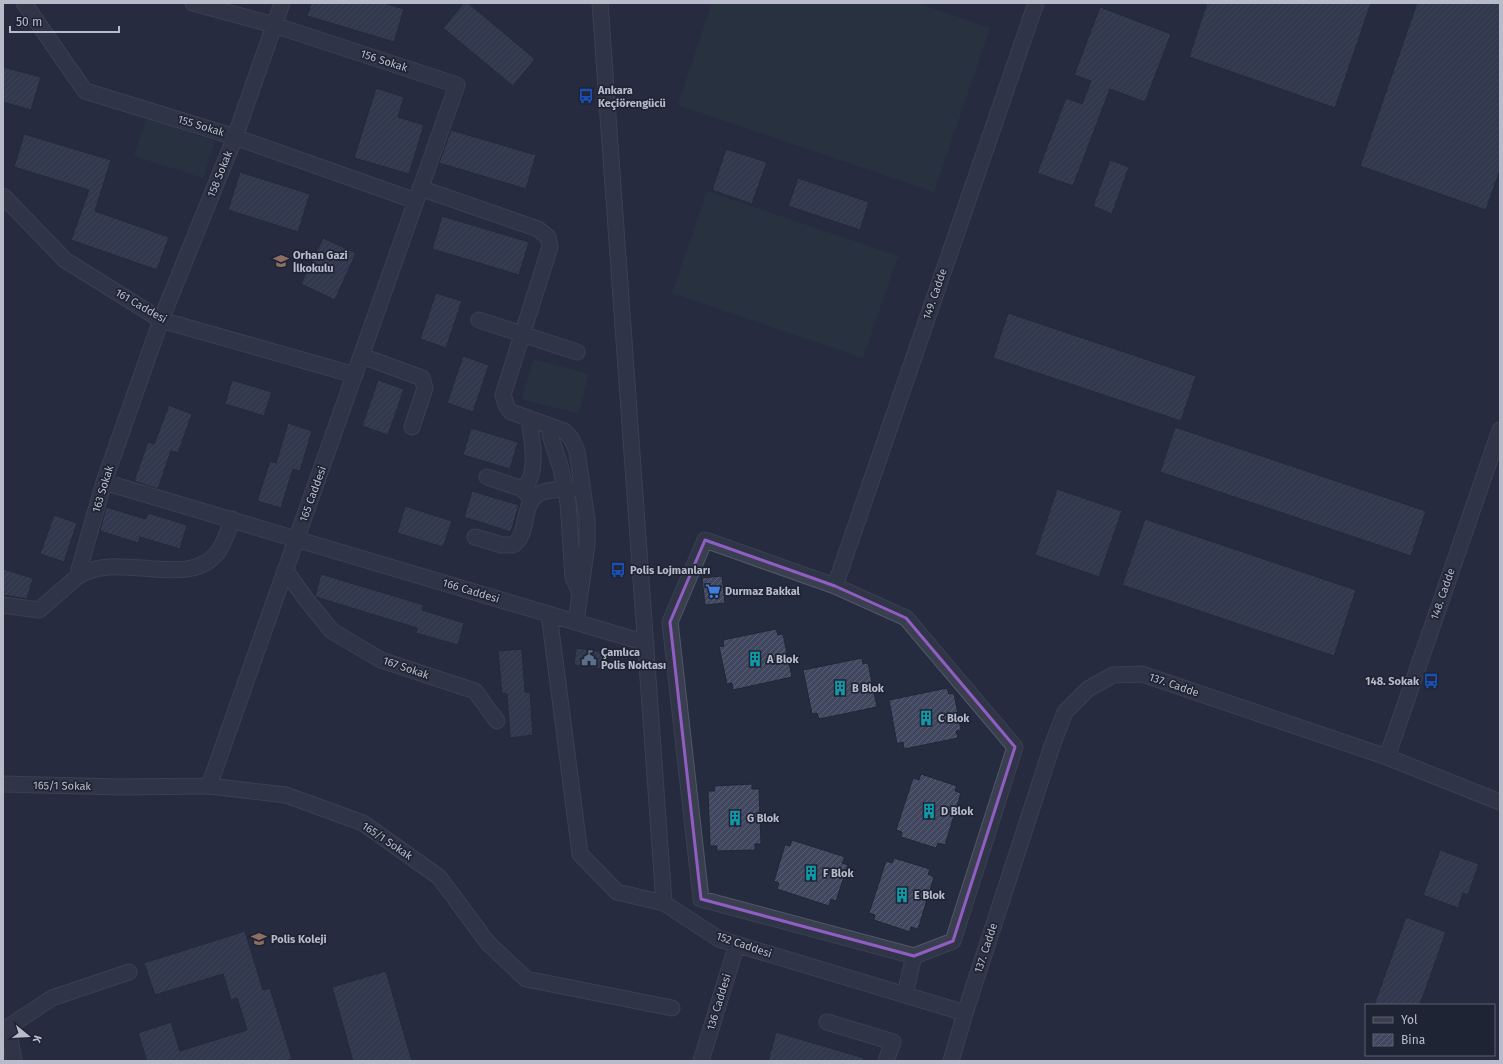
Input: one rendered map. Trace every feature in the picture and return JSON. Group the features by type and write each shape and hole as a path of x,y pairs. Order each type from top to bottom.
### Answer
{"street":[{"name":"155 Sokak","path":"24,3 85,91 418,195 538,229 548,237 550,247 522,334 504,395 504,401 511,412 564,431 575,444 583,487 587,545 576,622"},
{"name":"156 Sokak","path":"193,3 274,25 457,85 418,195"},
{"name":"158 Sokak","path":"161,320 235,137 282,3"},
{"path":"549,614 580,854 617,892 664,903 600,3"},
{"name":"149. Cadde","path":"835,586 1036,3"},
{"name":"165 Caddesi","path":"209,786 418,195"},
{"name":"161 Caddesi","path":"3,196 65,260 161,320 355,375"},
{"name":"163 Sokak","path":"77,577 104,482 161,320"},
{"path":"479,320 577,352"},
{"path":"362,356 422,378 425,388 412,427"},
{"path":"475,538 502,545 513,545 517,542 534,468 529,419"},
{"path":"551,426 552,443 566,489 570,521 573,577 580,592"},
{"name":"148. Cadde","path":"1387,757 1500,430"},
{"path":"487,477 528,495 583,487"},
{"name":"166 Caddesi","path":"104,482 297,538 646,644"},
{"path":"3,605 39,610 77,577 88,570 104,566 185,570 199,567 212,559 218,552 232,520"},
{"path":"705,540 835,586 906,618 1015,747 953,942 914,956 701,899 670,622 705,540"},
{"name":"167 Sokak","path":"286,571 305,598 332,631 381,660 475,691 497,721"},
{"name":"137. Cadde","path":"951,1061 965,1013 1052,746 1065,712 1088,689 1113,675 1142,674 1387,757 1500,802"},
{"name":"165/1 Sokak","path":"3,784 120,787 209,786 286,795 363,823 439,877 488,943 526,979 672,1008"},
{"name":"152 Caddesi","path":"664,903 719,939 965,1013"},
{"name":"136 Caddesi","path":"701,1061 737,944"},
{"path":"905,994 914,956"},
{"path":"14,1061 8,1027 52,998 129,972"},
{"path":"827,1022 893,1042 886,1061"}],"highlighted area":[{"path":"705,540 835,586 906,618 1015,747 953,941 914,956 701,899 670,622"}],"shaded area":[{"path":"712,3 917,3 990,28 934,192 678,105"},
{"path":"146,119 215,141 203,178 134,156"},
{"path":"707,191 898,256 863,358 672,293"},
{"path":"533,359 589,374 578,414 522,399"}],"building":[{"path":"311,3 384,3 404,9 394,42 307,16"},
{"path":"464,3 468,3 535,59 513,86 443,28"},
{"path":"1207,3 1371,3 1335,108 1189,57"},
{"path":"1417,3 1500,3 1500,170 1486,210 1360,166"},
{"path":"1100,7 1171,34 1145,102 1110,89 1073,186 1037,173 1066,98 1082,104 1091,81 1074,75"},
{"path":"3,67 41,77 31,110 3,102"},
{"path":"376,88 404,97 398,117 424,125 409,174 354,158"},
{"path":"451,130 536,155 526,189 439,163"},
{"path":"24,134 111,160 95,211 169,237 157,270 71,240 89,190 14,167"},
{"path":"726,149 767,162 752,204 712,190"},
{"path":"1110,160 1129,167 1112,214 1093,206"},
{"path":"240,172 310,194 298,232 228,210"},
{"path":"798,178 869,202 860,230 788,206"},
{"path":"442,216 529,242 519,275 432,249"},
{"path":"323,238 356,253 335,300 301,284"},
{"path":"436,293 462,301 446,348 420,339"},
{"path":"1008,313 1196,376 1181,421 993,358"},
{"path":"463,356 489,365 473,412 447,403"},
{"path":"232,380 272,392 264,416 225,404"},
{"path":"378,380 404,389 388,435 362,426"},
{"path":"169,405 192,414 178,453 171,451 158,489 134,481 148,442 154,444"},
{"path":"288,423 312,431 300,471 293,469 281,508 257,501 270,461 276,463"},
{"path":"1175,427 1426,511 1411,556 1160,472"},
{"path":"471,428 518,442 510,469 463,455"},
{"path":"1057,489 1122,511 1099,577 1035,555"},
{"path":"472,491 519,505 511,532 464,517"},
{"path":"405,506 452,521 443,547 397,533"},
{"path":"106,507 146,519 148,513 187,525 180,549 140,537 138,543 100,531"},
{"path":"54,515 77,523 64,562 40,554"},
{"path":"1145,519 1356,590 1334,656 1122,585"},
{"path":"3,569 33,578 27,599 3,595"},
{"path":"321,574 424,605 422,610 464,623 458,645 416,633 417,628 316,597"},
{"name":"Durmaz Bakkal","path":"722,576 725,603 705,605 702,578"},
{"name":"A Blok","path":"776,629 778,635 783,634 792,677 733,690 732,683 727,684 719,647 724,646 723,640"},
{"name":"Çamlıca Polis Noktası","path":"576,648 604,652 602,669 574,665"},
{"path":"522,649 525,692 530,692 533,735 510,738 507,694 502,694 498,651"},
{"name":"B Blok","path":"862,658 863,664 868,663 877,707 819,719 817,713 812,714 803,670"},
{"name":"C Blok","path":"947,688 949,694 954,693 961,730 956,731 958,738 904,749 903,742 897,744 889,700"},
{"name":"D Blok","path":"921,774 957,786 955,791 961,793 945,845 938,843 936,848 901,837 902,832 896,830 913,778 919,780"},
{"name":"G Blok","path":"752,784 752,789 759,789 761,844 755,844 755,850 717,851 717,846 710,846 708,791 715,791 714,786"},
{"name":"F Blok","path":"792,840 845,857 842,863 848,865 836,901 831,899 829,906 777,889 779,883 774,881 785,845 790,846"},
{"path":"1440,850 1479,864 1468,895 1463,893 1458,908 1423,895"},
{"name":"E Blok","path":"894,858 930,869 928,874 934,877 918,929 911,927 910,932 874,920 875,915 869,913 886,861 892,863"},
{"path":"1406,917 1446,932 1420,1004 1374,1004"},
{"path":"245,931 263,990 270,988 292,1059 286,1061 147,1061 138,1033 171,1022 180,1051 247,1030 237,998 231,1000 223,974 155,995 144,963"},
{"path":"386,971 412,1061 353,1061 332,987"},
{"path":"776,1032 864,1058 863,1061 768,1061"}],"place":[{"name":"Ankara Keçiörengücü","path":"586,96"},
{"name":"Orhan Gazi İlkokulu","path":"281,261"},
{"name":"Polis Lojmanları","path":"618,570"},
{"name":"Durmaz Bakkal","path":"713,591"},
{"name":"Çamlıca Polis Noktası","path":"589,658"},
{"name":"A Blok","path":"755,659"},
{"name":"148. Sokak","path":"1431,681"},
{"name":"B Blok","path":"840,688"},
{"name":"C Blok","path":"926,718"},
{"name":"D Blok","path":"929,811"},
{"name":"G Blok","path":"735,818"},
{"name":"F Blok","path":"811,873"},
{"name":"E Blok","path":"902,895"},
{"name":"Polis Koleji","path":"259,939"}]}
